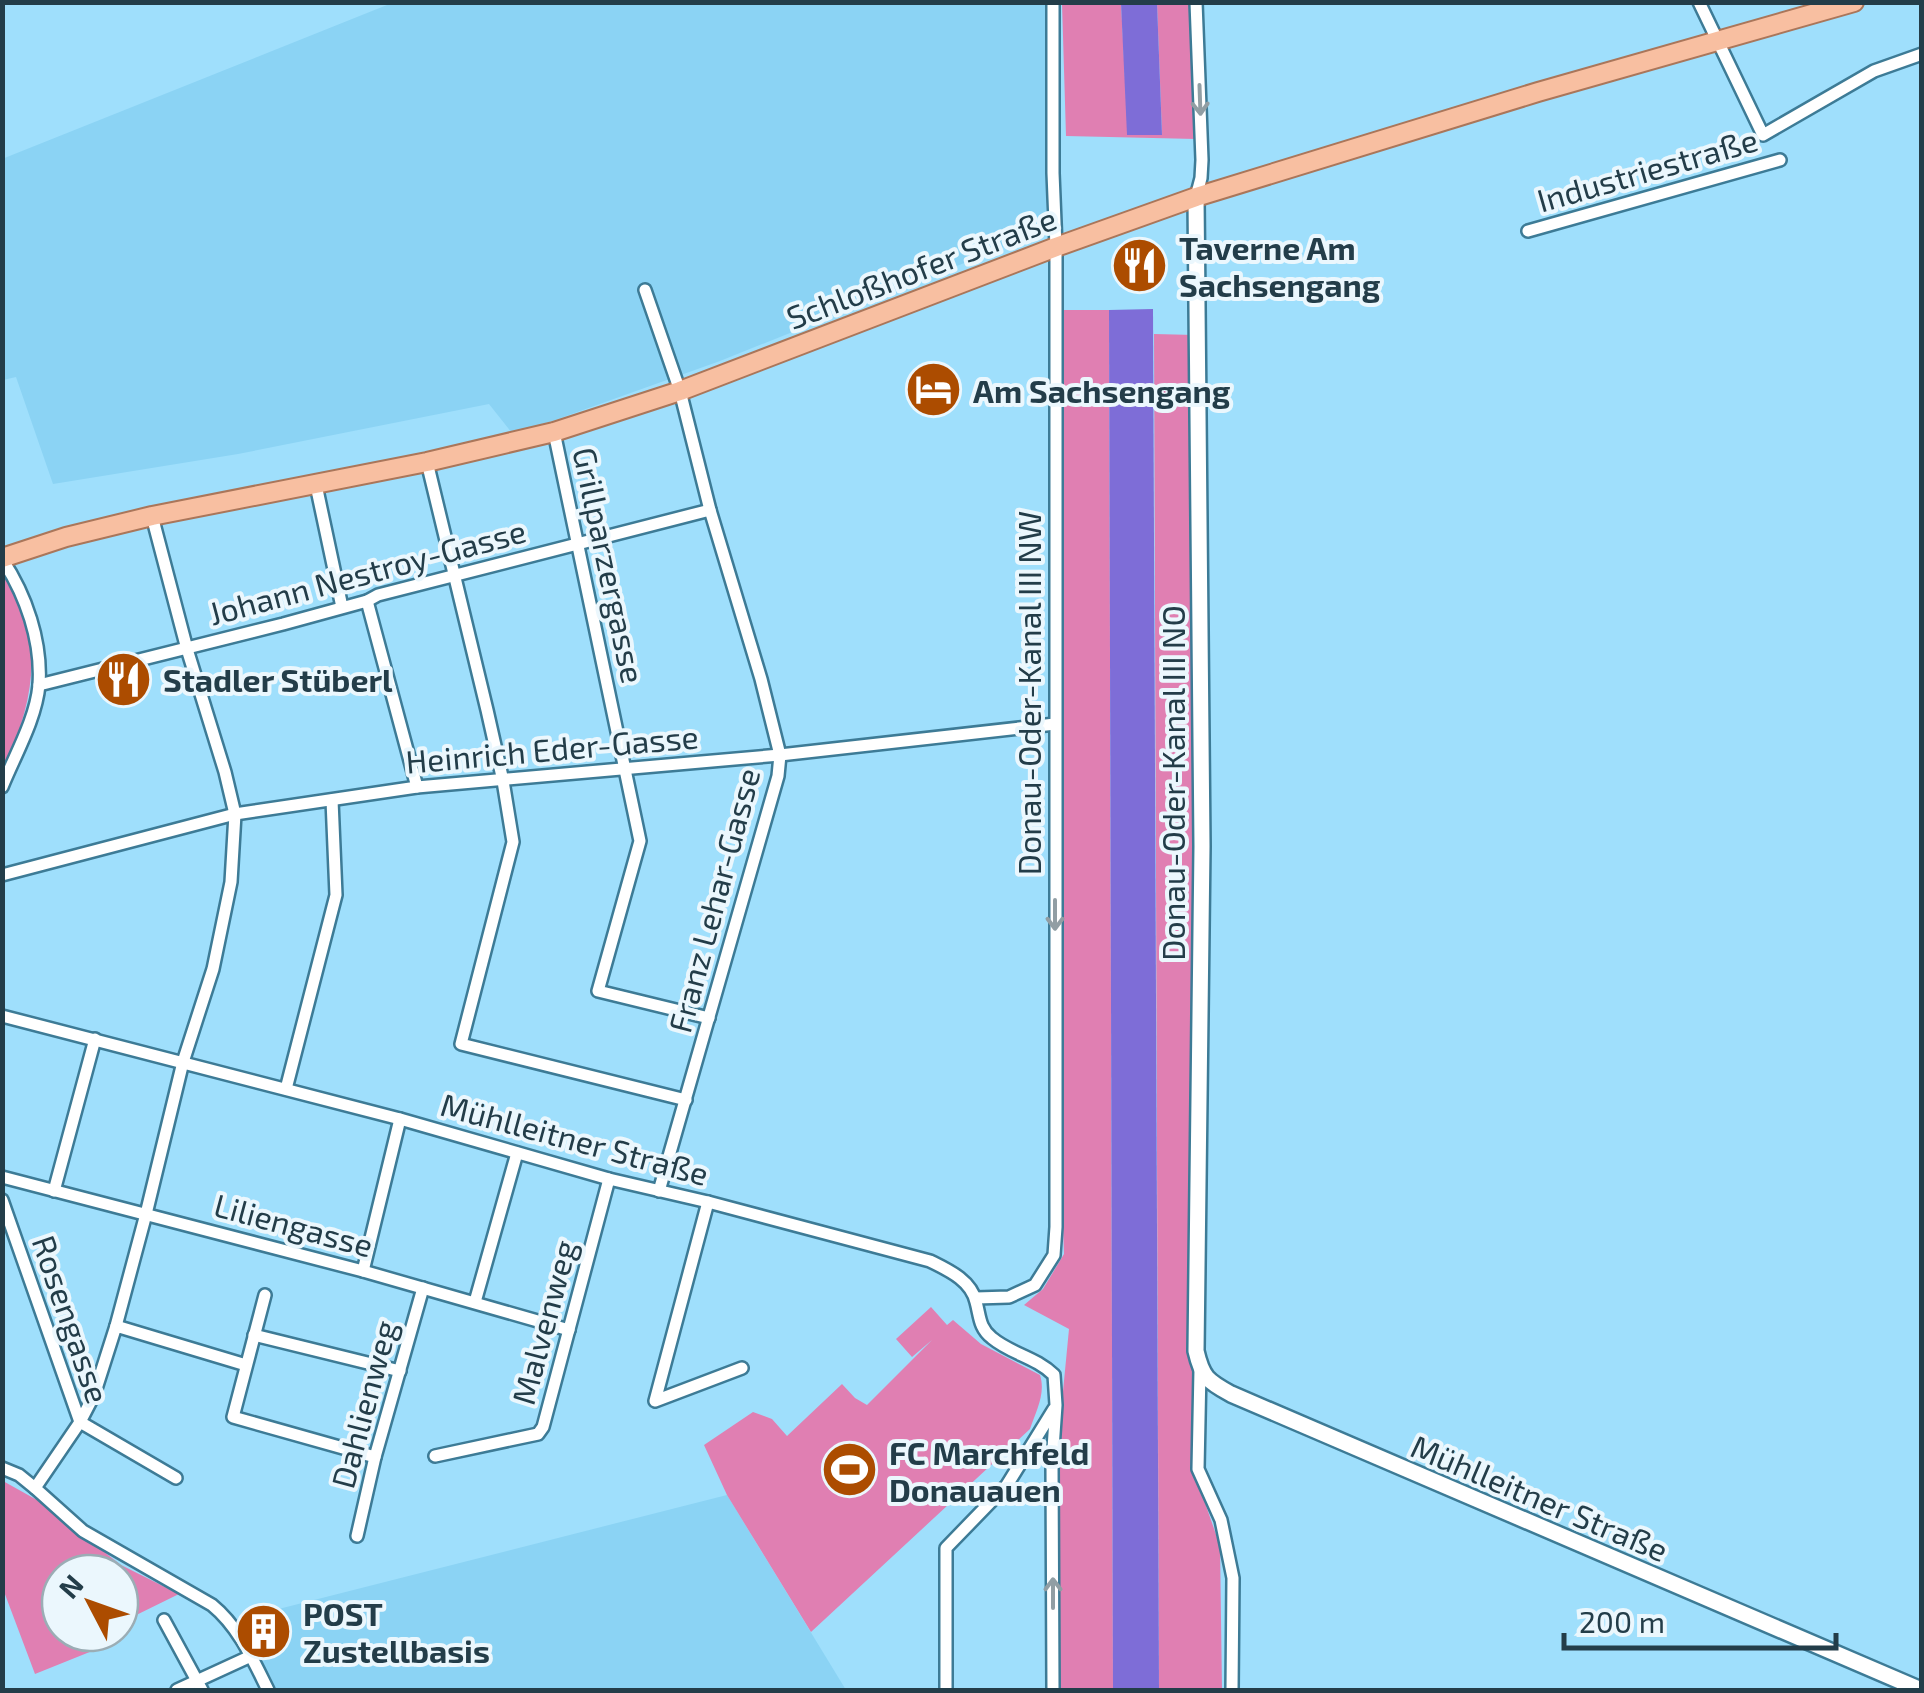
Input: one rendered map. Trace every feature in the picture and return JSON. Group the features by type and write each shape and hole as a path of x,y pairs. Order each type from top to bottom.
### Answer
{"main road":[{"name":"Schloßhofer Straße","path":"2,559 66,537 152,516 427,462 554,432 680,391 1196,196 1538,92 1854,2"}],"street":[{"name":"Donau-Oder-Kanal III NW","path":"976,1298 1009,1297 1036,1285 1054,1255 1056,1227 1053,2"},
{"path":"1196,2 1202,160 1196,196"},
{"path":"1698,2 1718,40"},
{"name":"Industriestraße","path":"1718,40 1763,135 1874,71 1922,54"},
{"name":"Industriestraße","path":"1528,231 1780,160"},
{"name":"Donau-Oder-Kanal III NO","path":"1196,196 1202,846 1196,1351 1200,1369"},
{"name":"Franz Lehar-Gasse","path":"645,290 680,391 780,754 778,776 660,1190"},
{"name":"Grillparzergasse","path":"554,432 640,841 598,991 709,1018"},
{"path":"427,462 503,781 513,842 461,1044 686,1100"},
{"path":"316,485 342,607"},
{"name":"Johann Nestroy-Gasse","path":"39,685 710,510"},
{"path":"152,516 235,814 231,882 212,969 183,1062 116,1326 94,1395 80,1422 176,1478"},
{"path":"2,559 35,628 39,685 2,788"},
{"path":"366,600 417,788"},
{"name":"Heinrich Eder-Gasse","path":"2,875 235,814 332,800 417,788 1055,724"},
{"path":"286,1089 336,895 332,800"},
{"name":"Mühlleitner Straße","path":"2,1016 930,1261 957,1274 976,1298 979,1322 991,1338 1054,1374 1056,1406"},
{"path":"54,1190 94,1039"},
{"path":"364,1271 400,1119"},
{"path":"475,1302 517,1153"},
{"name":"Liliengasse","path":"2,1177 364,1271 569,1330"},
{"name":"Malvenweg","path":"434,1456 538,1434 609,1179"},
{"name":"Rosengasse","path":"2,1200 80,1422 36,1488"},
{"path":"708,1202 655,1401 742,1368"},
{"name":"Dahlienweg","path":"357,1536 423,1288"},
{"path":"265,1295 233,1417 375,1457"},
{"path":"116,1326 246,1365"},
{"path":"254,1334 400,1372"},
{"path":"1200,1369 1198,1469 1221,1520 1233,1578 1232,1690"},
{"name":"Mühlleitner Straße","path":"1200,1369 1212,1384 1231,1394 1892,1685 1920,1690"},
{"path":"946,1690 946,1548 1008,1485 1056,1406"},
{"path":"1053,1690 1052,1463 1056,1406"},
{"path":"2,1468 36,1488 83,1530 212,1604 232,1623 268,1690"},
{"path":"164,1620 200,1686"},
{"path":"177,1690 200,1686 251,1656"}],"shaded area":[{"path":"392,3 1046,3 1046,233 720,361 512,433 489,404 238,454 53,484 16,377 3,380 2,159"},
{"path":"1062,3 1121,3 1128,135 1162,134 1157,3 1190,3 1196,139 1066,136"},
{"path":"1121,3 1157,3 1162,135 1127,135"},
{"path":"1153,309 1159,1690 1113,1690 1109,310"},
{"path":"1063,310 1109,310 1113,1690 1056,1690 1056,1464 1069,1329 1024,1305 1043,1289 1064,1254 1060,1136"},
{"path":"1154,334 1195,335 1192,1383 1195,1474 1220,1546 1222,1690 1159,1690"},
{"path":"3,576 27,625 31,674 21,723 3,774 5,667"},
{"name":"FC Marchfeld Donauauen","path":"931,1307 947,1325 953,1320 981,1344 1040,1375 1041,1396 1035,1416 1030,1429 811,1632 727,1495 704,1445 753,1412 772,1419 787,1436 842,1384 867,1405 932,1340 912,1357 896,1339"},
{"path":"3,1481 37,1500 105,1553 40,1553 40,1653 87,1653 35,1674 3,1589"},
{"path":"727,1495 846,1690 276,1690 239,1619"},
{"path":"140,1574 179,1594 140,1613"}],"place":[{"name":"Taverne Am Sachsengang","path":"1140,265"},
{"name":"Am Sachsengang","path":"934,390"},
{"name":"Stadler Stüberl","path":"124,679"},
{"name":"FC Marchfeld Donauauen","path":"850,1470"},
{"name":"POST Zustellbasis","path":"264,1631"}]}
